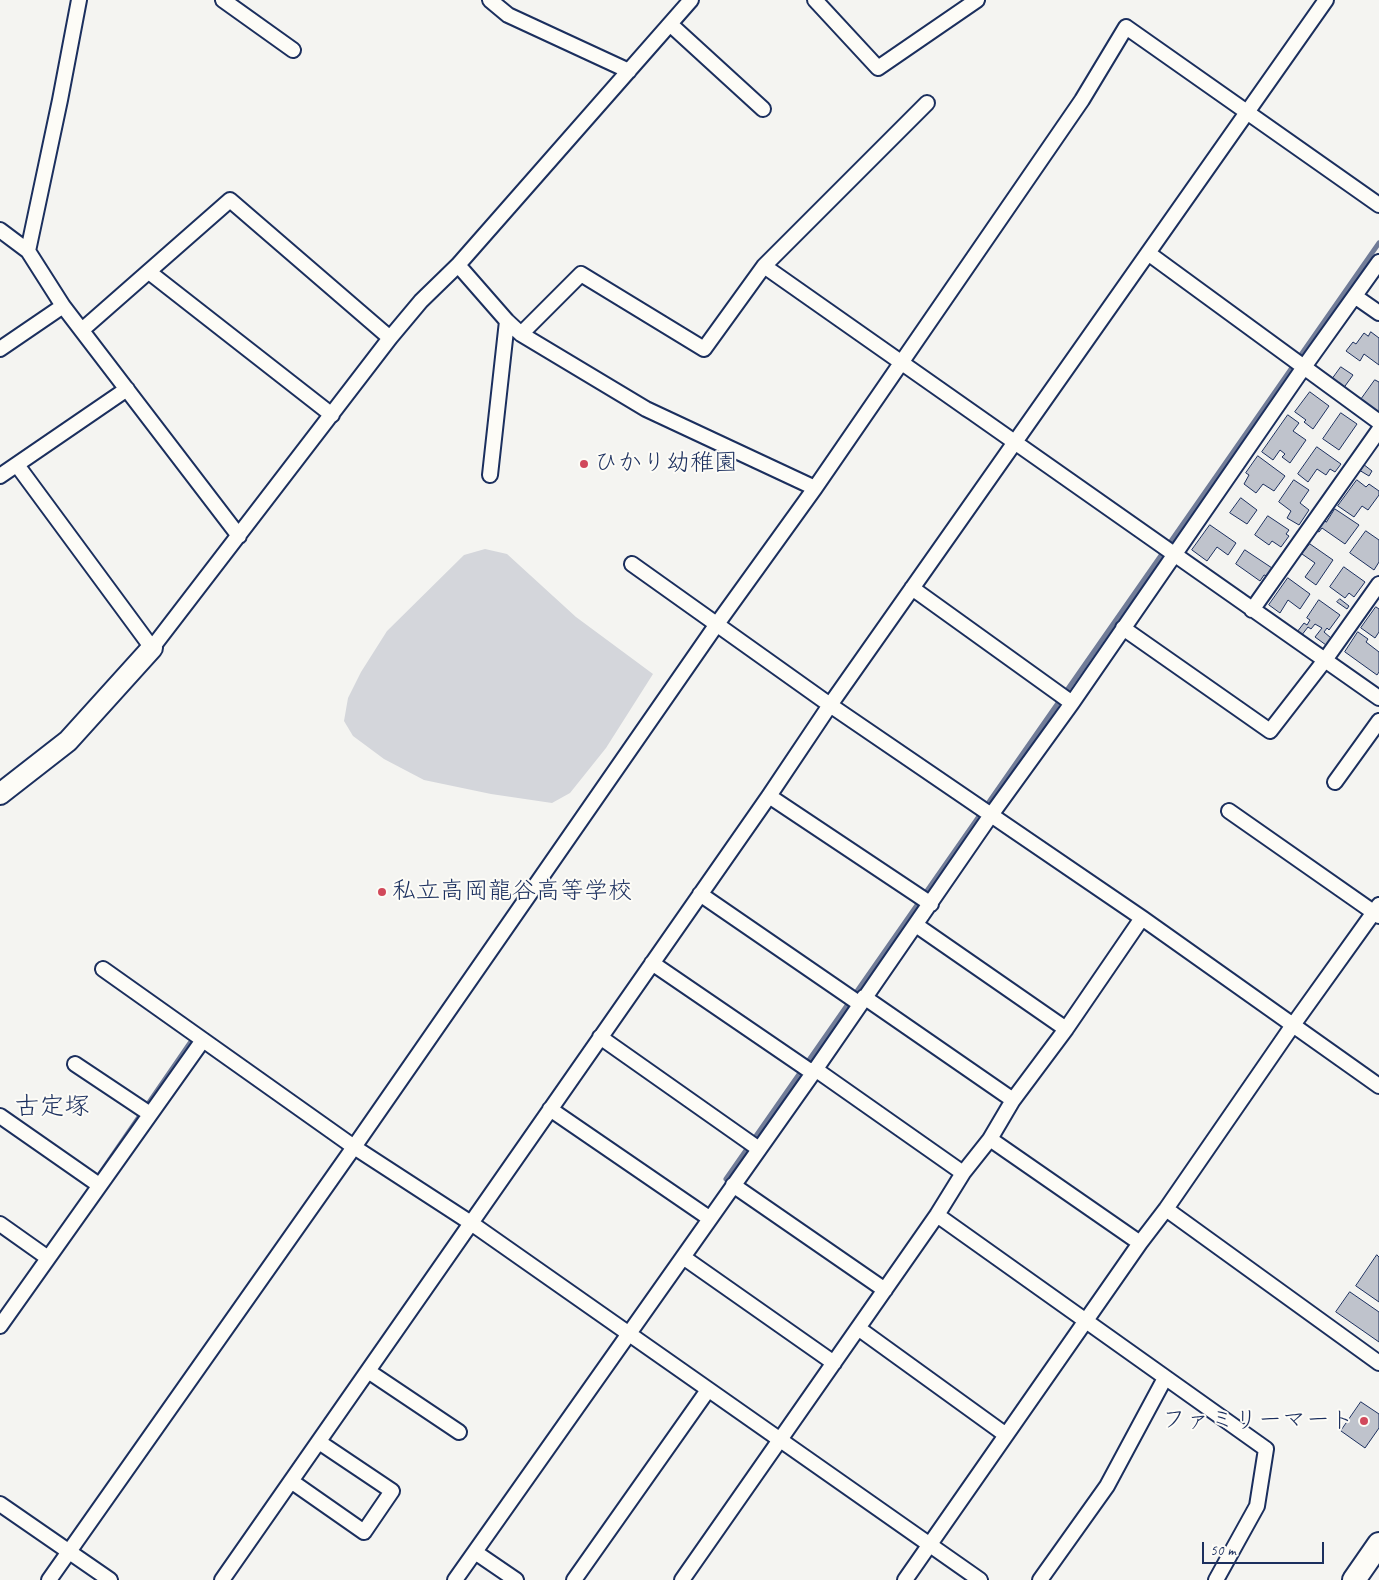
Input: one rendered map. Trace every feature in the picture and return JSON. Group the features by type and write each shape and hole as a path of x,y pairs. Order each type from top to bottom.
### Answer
{"main road":[{"path":"1354,1580 1379,1544"}],"street":[{"path":"28,251 79,0"},
{"path":"223,0 294,50"},
{"path":"490,0 508,15 629,72"},
{"path":"0,794 68,742 152,648 390,338 421,301 458,264 629,72 691,0"},
{"path":"815,0 878,68 977,0"},
{"path":"222,1580 769,796 830,705 1326,0"},
{"path":"670,24 763,109"},
{"path":"49,1580 354,1147 716,624 815,488 1082,100 1126,27 1379,205"},
{"path":"521,334 581,274 704,349 764,266 927,103"},
{"path":"82,330 230,200 390,338"},
{"path":"0,230 28,251 63,306 239,536"},
{"path":"1148,253 1379,422"},
{"path":"456,1580 733,1185 753,1145 809,1069 856,999 916,925 925,900 986,812 1066,699 1123,628 1168,550 1299,363 1356,297 1379,262"},
{"path":"458,264 507,321 521,334 646,409 815,488"},
{"path":"764,266 1379,698"},
{"path":"149,272 332,415"},
{"path":"1356,297 1379,313"},
{"path":"0,349 63,306"},
{"path":"490,475 507,321"},
{"path":"0,476 127,389"},
{"path":"1252,610 1379,430"},
{"path":"17,465 152,648"},
{"path":"632,564 830,705 1142,918 1379,1086"},
{"path":"912,588 1066,699"},
{"path":"1123,628 1270,732 1378,589"},
{"path":"1336,782 1379,721"},
{"path":"769,796 925,900"},
{"path":"905,1580 1293,1025 1377,911 1229,810"},
{"path":"700,894 856,999 1013,1100"},
{"path":"682,1580 937,1215 963,1173 990,1139 1013,1100 1066,1028 1142,918"},
{"path":"916,925 1066,1028"},
{"path":"652,963 963,1173"},
{"path":"103,969 354,1147 470,1223 980,1580"},
{"path":"600,1037 753,1145"},
{"path":"0,1326 203,1040"},
{"path":"76,1064 150,1114"},
{"path":"550,1109 709,1218"},
{"path":"0,1116 99,1185"},
{"path":"990,1139 1140,1244"},
{"path":"733,1185 885,1290"},
{"path":"1166,1209 1379,1362"},
{"path":"937,1215 1266,1450 1257,1506 1216,1580"},
{"path":"0,1224 48,1258"},
{"path":"683,1257 834,1363"},
{"path":"858,1328 1006,1435"},
{"path":"368,1371 459,1432"},
{"path":"1040,1580 1108,1486 1165,1378"},
{"path":"574,1580 708,1390"},
{"path":"291,1482 364,1532 392,1491 319,1442"},
{"path":"0,1504 110,1580"},
{"path":"475,1552 516,1580"}],"shaded area":[{"path":"485,549 507,554 576,617 653,674 606,748 570,793 552,803 491,794 424,780 384,759 353,736 344,721 348,698 361,672 387,631 464,555"}],"building":[{"path":"1371,332 1379,338 1379,365 1364,354 1360,361 1346,351 1353,342 1356,344 1364,333 1368,336"},
{"path":"1341,367 1353,375 1340,393 1328,385"},
{"path":"1375,380 1379,382 1379,420 1355,408"},
{"path":"1310,392 1329,406 1313,429 1304,422 1306,420 1295,412"},
{"path":"1341,413 1357,424 1339,450 1323,439"},
{"path":"1288,415 1299,423 1293,431 1306,440 1290,463 1282,457 1285,454 1280,450 1273,460 1262,452"},
{"path":"1317,447 1341,464 1335,472 1330,469 1326,475 1317,469 1308,482 1298,474"},
{"path":"1258,456 1285,476 1274,491 1263,484 1256,493 1244,484 1249,475 1246,473"},
{"path":"1363,464 1372,471 1369,476 1359,470"},
{"path":"1294,480 1309,490 1300,503 1309,510 1299,525 1287,518 1291,511 1279,502"},
{"path":"1357,480 1366,487 1369,484 1379,491 1379,495 1368,510 1362,506 1354,517 1338,506"},
{"path":"1241,498 1257,510 1247,524 1230,513"},
{"path":"1335,509 1359,525 1345,544 1322,528 1319,532 1315,530 1323,519 1326,522"},
{"path":"1268,516 1289,530 1286,534 1289,536 1281,547 1272,541 1269,545 1255,535"},
{"path":"1210,525 1236,543 1228,555 1217,547 1207,561 1192,550"},
{"path":"1366,531 1379,540 1379,562 1374,570 1350,553"},
{"path":"1310,544 1333,560 1316,585 1305,577 1315,563 1302,554"},
{"path":"1245,550 1272,568 1267,576 1264,575 1260,581 1236,564"},
{"path":"1344,567 1365,582 1354,597 1349,593 1345,598 1330,587"},
{"path":"1288,578 1310,594 1300,609 1288,600 1280,613 1269,605"},
{"path":"1340,599 1349,606 1347,609 1337,602"},
{"path":"1319,600 1340,615 1329,630 1327,628 1324,632 1331,638 1326,645 1315,637 1322,628 1315,624 1311,629 1308,627 1301,636 1297,632 1304,623 1307,625 1310,620 1307,618"},
{"path":"1376,607 1379,609 1379,632 1375,638 1361,628"},
{"path":"1358,632 1368,639 1366,642 1379,652 1379,672 1377,675 1345,652"},
{"path":"1377,1255 1379,1257 1379,1302 1356,1286"},
{"path":"1350,1292 1379,1312 1379,1342 1336,1312"},
{"name":"ファミリーマート","path":"1361,1402 1379,1414 1379,1428 1365,1448 1341,1431"}],"waterway":[{"path":"726,1179 1379,243"},
{"path":"97,1178 190,1043"}],"place":[{"name":"ひかり幼稚園","path":"584,464"},
{"name":"私立高岡龍谷高等学校","path":"382,892"},
{"name":"ファミリーマート","path":"1364,1421"}],"district":[{"name":"古定塚","path":"52,1107"}]}
